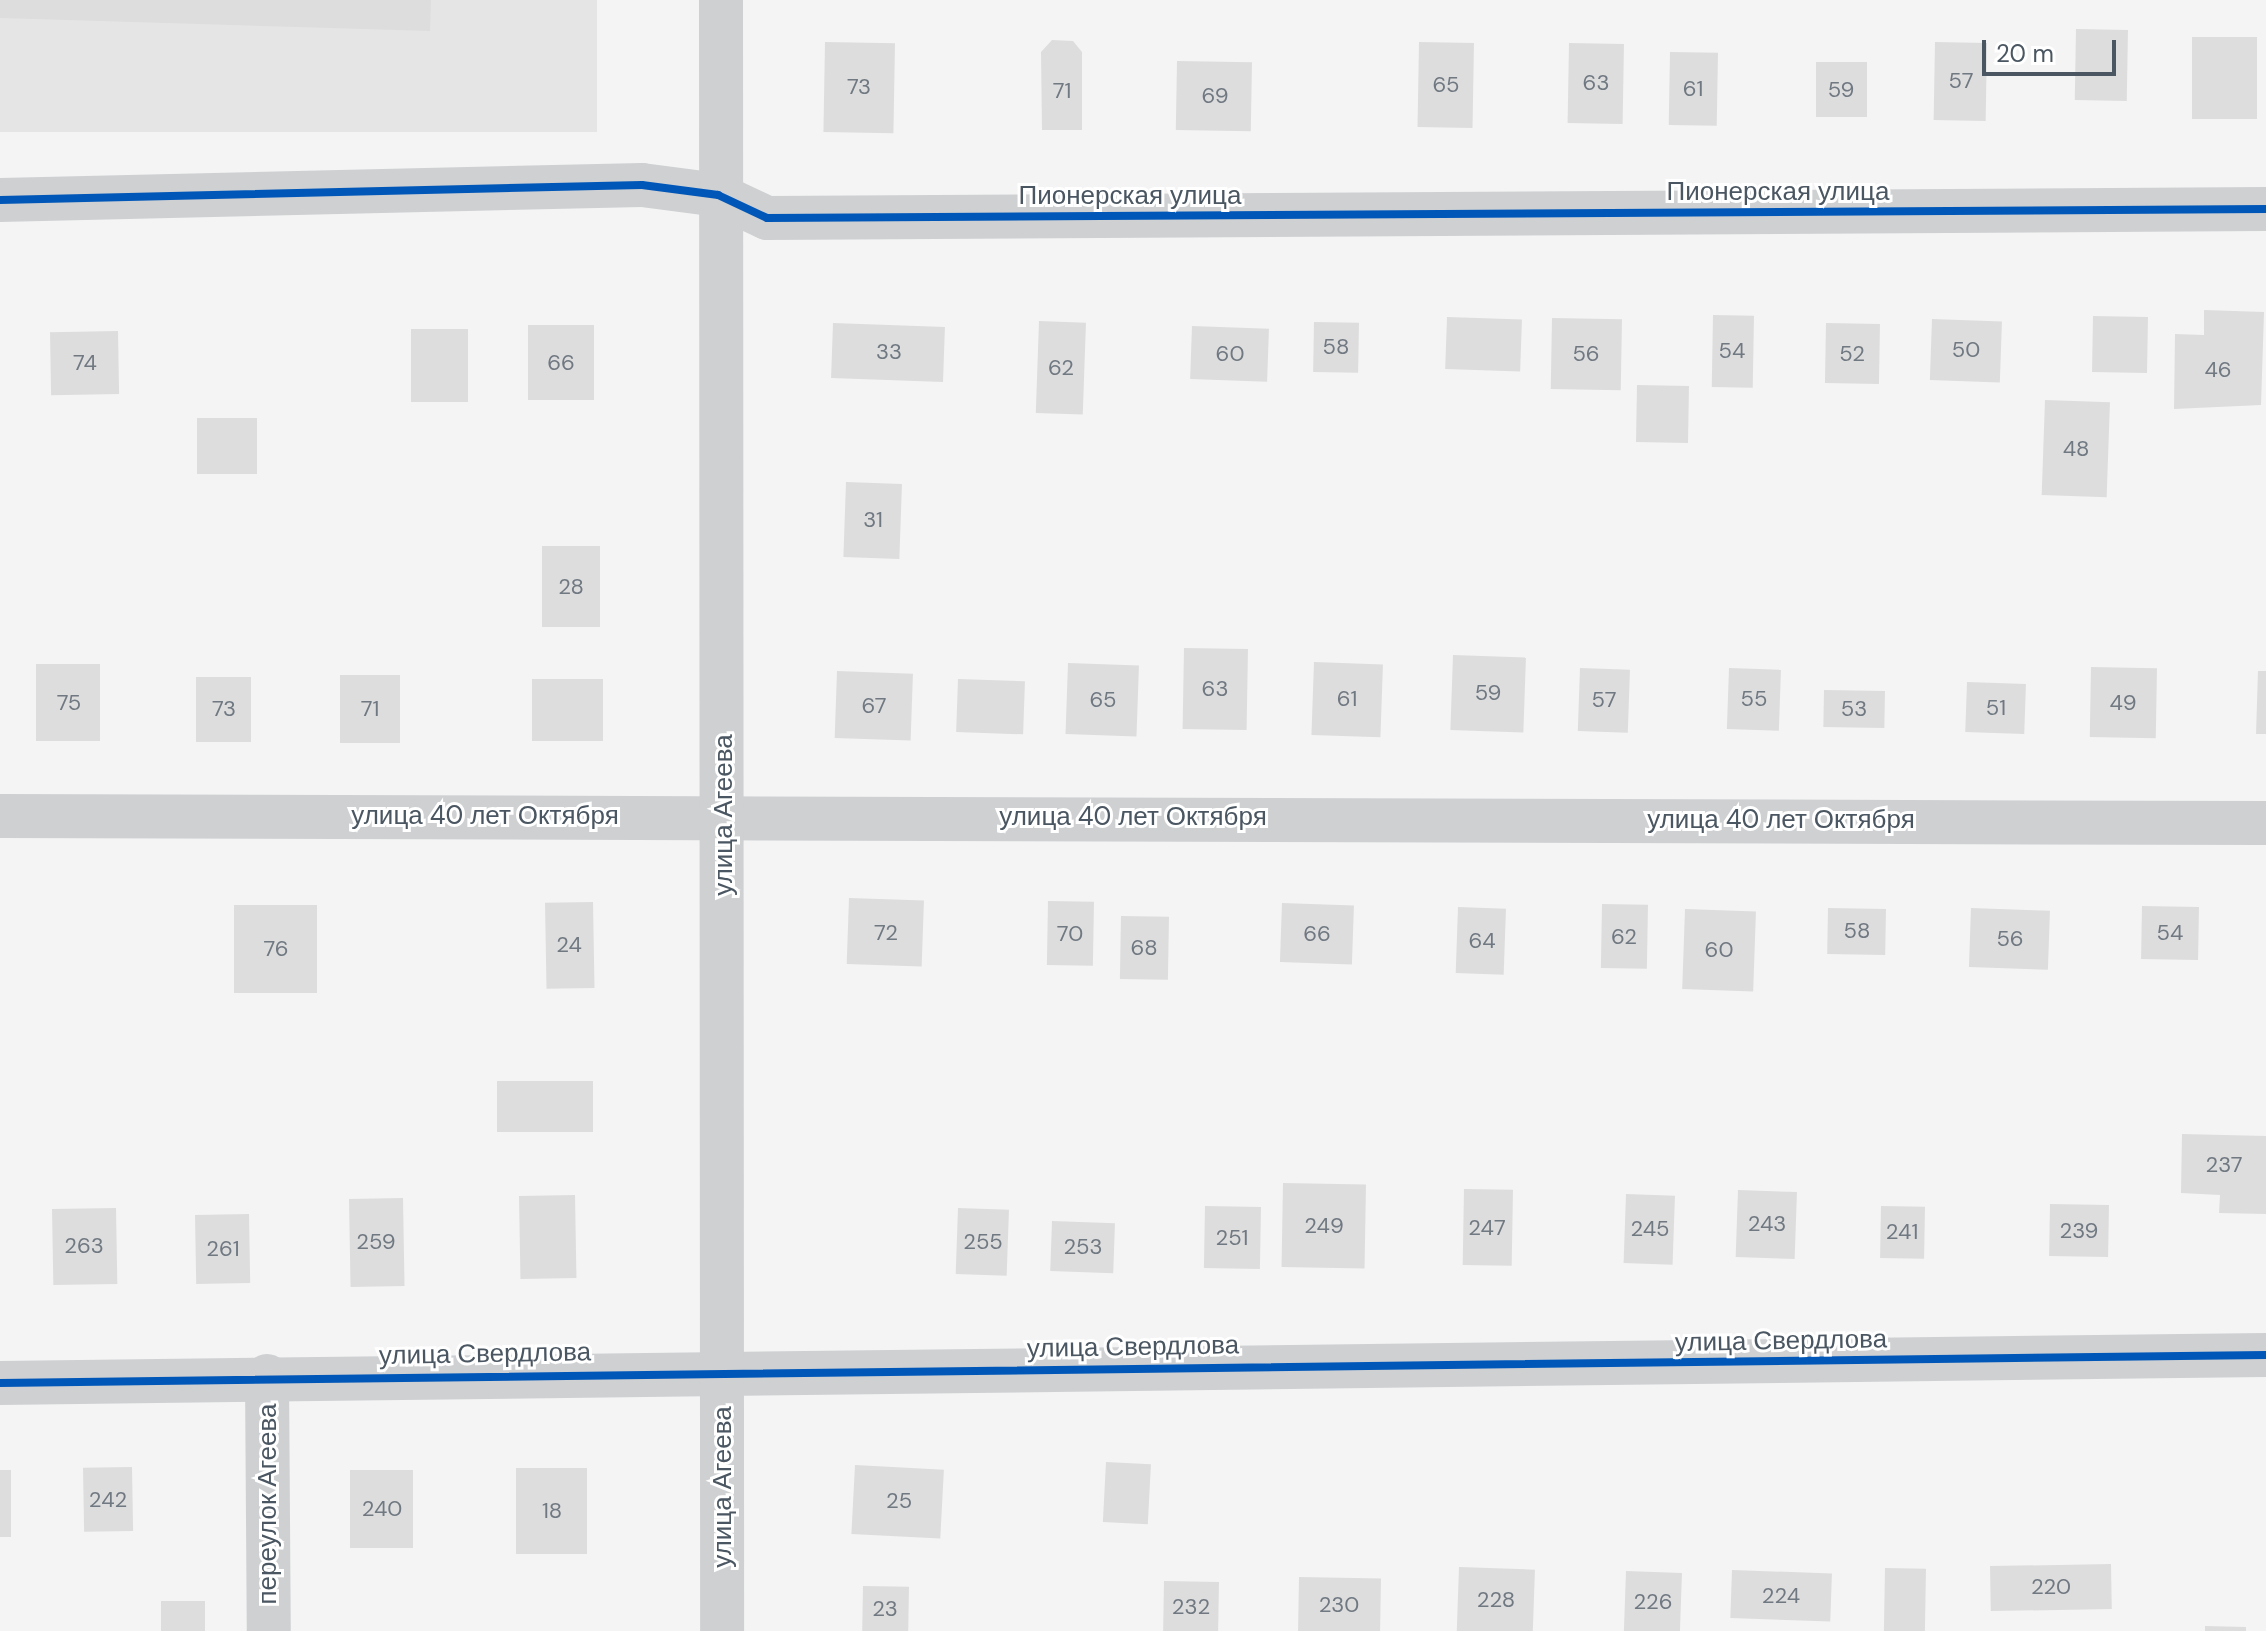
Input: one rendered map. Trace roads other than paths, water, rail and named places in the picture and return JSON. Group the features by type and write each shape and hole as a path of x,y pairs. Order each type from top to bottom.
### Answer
{"street":[{"name":"улица Агеева","path":"721,0 718,195 724,815 722,1631"},
{"name":"Пионерская улица","path":"0,200 642,185 718,195 767,218 2266,209"},
{"name":"улица 40 лет Октября","path":"0,816 724,815 2266,823"},
{"name":"улица Свердлова","path":"0,1383 267,1376 2266,1355"},
{"name":"переулок Агеева","path":"267,1376 269,1631"}]}
